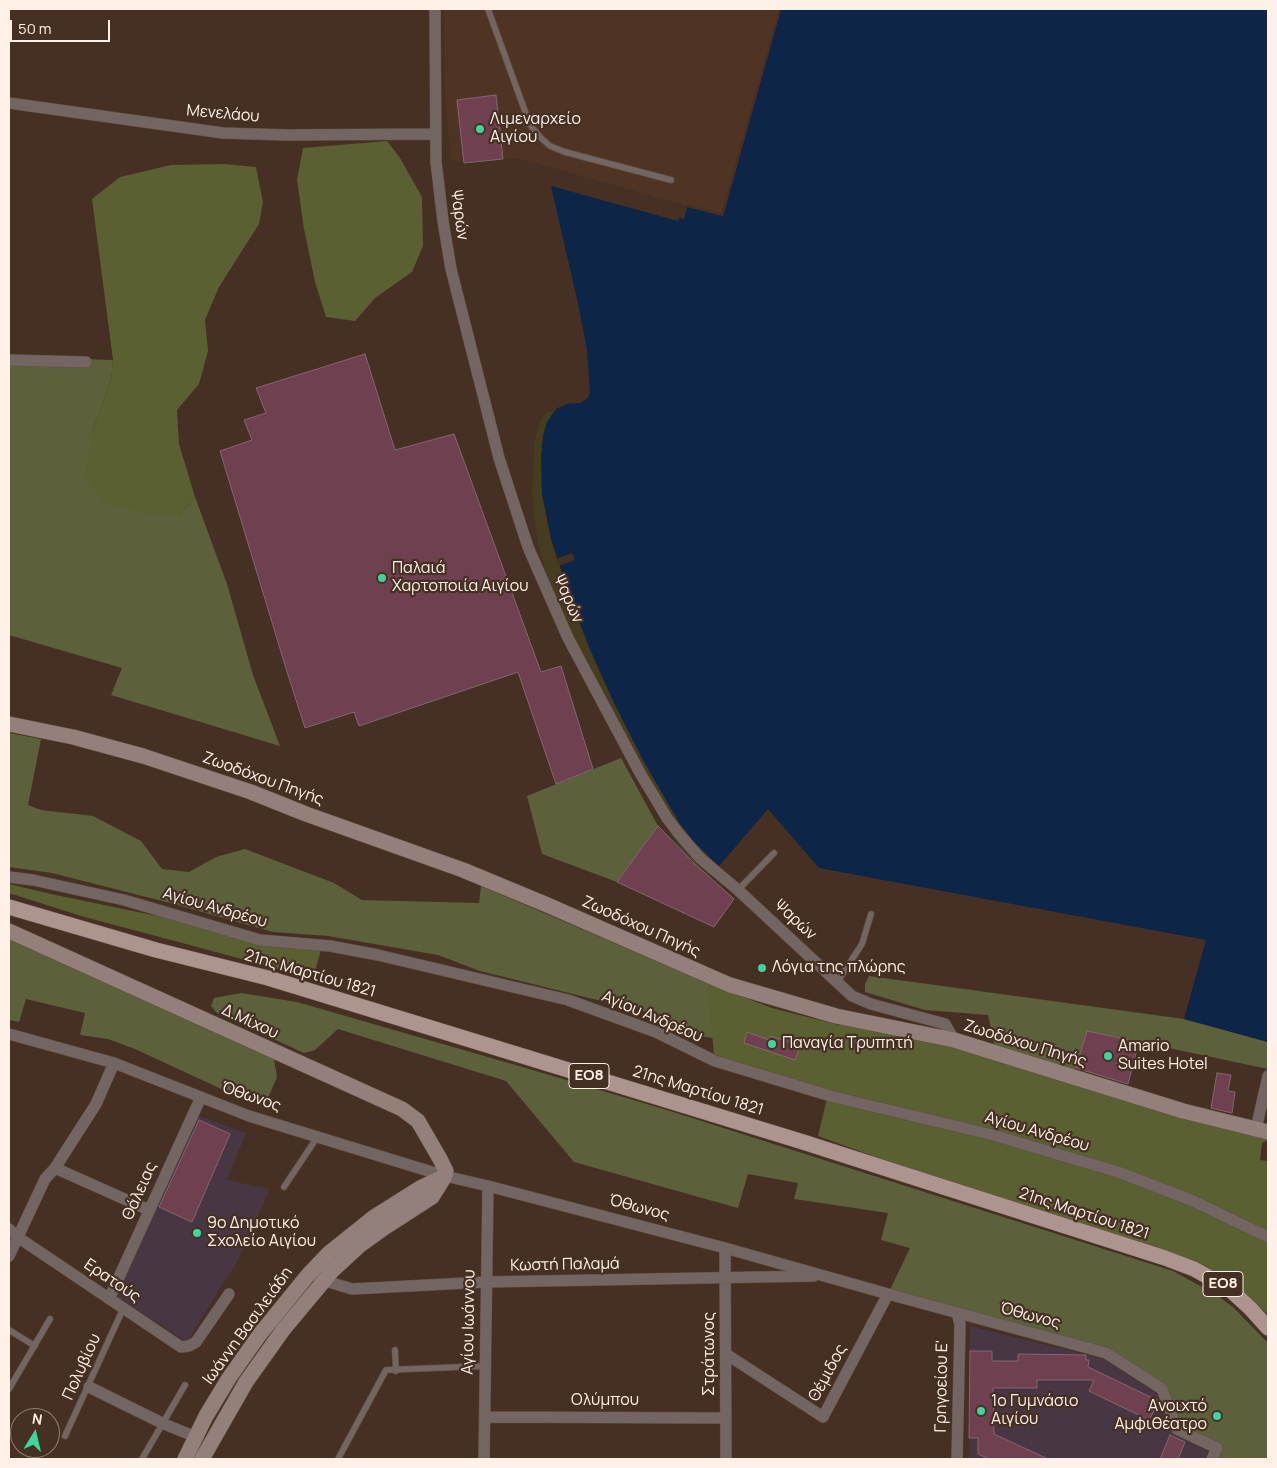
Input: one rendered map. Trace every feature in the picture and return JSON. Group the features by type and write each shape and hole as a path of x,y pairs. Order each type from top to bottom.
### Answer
{"main road":[{"name":"Ζωοδόχου Πηγής","path":"9,724 73,737 143,756 251,792 360,834 463,870 730,985 836,1016 954,1040 1183,1111 1262,1130"},
{"name":"21ης Μαρτίου 1821","path":"9,907 156,950 312,991 794,1139 1165,1258 1194,1269 1228,1288 1268,1328"},
{"name":"Δ.Μίχου","path":"9,931 402,1109 418,1121 446,1171 445,1176"},
{"name":"Ιωάννη Βασιλειάδη","path":"185,1459 229,1378 260,1334 308,1275 329,1253 374,1217 420,1188 445,1176"},
{"name":"Ιωάννη Βασιλειάδη","path":"202,1459 246,1382 283,1330 333,1270 359,1246 432,1197 445,1176"}],"street":[{"name":"Ψαρών","path":"436,9 435,134 440,196 451,269 499,458 539,574 568,638 640,773 667,818 700,858 738,890 852,996 871,1004 945,1024 954,1040"},
{"name":"Μενελάου","path":"9,103 223,133 287,135 435,134"},
{"path":"9,360 86,362"},
{"name":"Αγίου Ανδρέου","path":"9,877 33,880 124,900 260,940 301,942 378,955 568,1000 656,1032 715,1061 834,1097 993,1135 1118,1172 1191,1200 1268,1237"},
{"name":"Όθωνος","path":"9,1034 114,1063 249,1116 445,1176 725,1248 1106,1353 1162,1389 1177,1429 1218,1448 1212,1459"},
{"path":"9,1256 44,1179 55,1168 96,1104 114,1063"},
{"path":"1262,1130 1268,1076"},
{"name":"Θάλειας","path":"109,1298 201,1097"},
{"path":"55,1168 149,1210"},
{"name":"Αγίου Ιωάννου","path":"484,1459 488,1186"},
{"name":"Ερατούς","path":"9,1229 18,1238 181,1347 189,1346 196,1342 229,1294"},
{"name":"Στράτωνος","path":"725,1248 726,1459"},
{"name":"Κωστή Παλαμά","path":"308,1275 352,1288 486,1282 825,1276"},
{"name":"Θέμιδος","path":"726,1354 823,1417 888,1294"},
{"name":"Γρηγοείου Ε'","path":"957,1313 960,1324 957,1459"},
{"path":"89,1387 164,1424 196,1437"},
{"name":"Ολύμπου","path":"484,1417 726,1418"}],"lane":[{"path":"488,9 530,125 541,138 550,146 565,152 672,180"},
{"path":"738,890 774,853"},
{"path":"838,981 862,944 871,914"},
{"path":"284,1187 318,1136"},
{"name":"Πολυβίου","path":"65,1436 123,1309"},
{"path":"9,1389 50,1319"},
{"path":"9,1330 34,1346"},
{"path":"395,1350 396,1371"},
{"path":"338,1459 386,1370 484,1366"},
{"path":"142,1459 185,1385"}],"shaded area":[{"path":"444,9 781,9 723,216 518,158 464,163 451,160 445,96"},
{"name":"9ο Δημοτικό Σχολείο Αιγίου","path":"197,1115 246,1133 227,1180 270,1189 238,1260 188,1340 184,1340 116,1296"},
{"path":"970,1326 1104,1359 1156,1393 1172,1431 1209,1449 1204,1459 969,1459"}],"green space":[{"path":"387,141 400,158 422,197 423,246 412,272 375,298 355,321 326,317 315,282 304,229 297,180 303,148"},
{"path":"224,164 256,167 263,202 259,224 219,287 205,320 208,351 199,384 177,410 179,444 195,497 179,516 146,514 102,502 85,473 92,432 111,380 113,360 92,199 120,177 171,165"},
{"path":"9,357 113,360 111,380 92,432 179,516 195,497 227,584 253,675 280,746 111,695 122,668 9,635"},
{"path":"9,733 41,739 28,805 41,810 93,816 141,841 162,869 189,872 216,857 245,849 334,883 362,900 479,903 481,886 717,987 720,1039 685,1034 638,1008 480,971 438,955 328,936 273,932 174,904 52,873 9,867"},
{"path":"621,758 658,826 617,882 542,854 527,796"},
{"path":"9,884 321,950 313,978 81,916 9,893"},
{"path":"9,938 274,1059 277,1077 265,1105 245,1100 135,1049 108,1039 80,1035 85,1013 26,999 19,1022 9,1020"},
{"path":"869,976 1184,1019 1268,1042 1268,1069 1088,1031 1075,1070 994,1044 988,1015 925,1010 865,992 865,984"},
{"path":"707,983 772,1008 839,1025 840,1023 949,1046 1268,1132 1268,1140 1262,1143 1260,1160 1268,1161 1268,1315 1223,1278 1123,1247 818,1136 829,1090 741,1065 714,1054"},
{"path":"241,993 297,1002 526,1068 670,1111 1173,1271 1217,1295 1234,1308 1268,1343 1268,1459 1212,1459 1217,1448 1177,1429 1162,1389 1106,1353 888,1294 910,1248 881,1240 888,1213 794,1199 798,1183 748,1174 738,1208 574,1162 506,1081 338,1029 315,1050 304,1053 217,1013 211,1006 214,998"}],"sand":[{"path":"547,412 553,413 545,428 542,441 542,494 551,539 564,580 580,626 601,676 643,760 680,824 719,866 707,880 683,853 667,826 632,759 549,585 538,543 532,491 535,440 540,421"}],"water":[{"path":"781,9 1268,9 1268,1042 1184,1019 1206,940 819,868 768,809 719,866 695,843 680,824 643,760 615,705 589,647 570,597 551,539 542,494 541,457 543,436 547,422 556,409 567,404 581,403 588,398 590,392 587,350 551,186 678,221 679,218 684,219 687,207 723,216"}],"pier":[{"path":"779,9 781,9 723,216 687,207 687,204 721,213"},
{"path":"572,553 575,560 559,566 556,559"}],"building":[{"name":"Λιμεναρχείο Αιγίου","path":"496,95 503,159 464,163 457,100"},
{"name":"Παλαιά Χαρτοποιία Αιγίου","path":"365,354 395,450 454,434 541,672 561,666 593,769 556,784 518,672 359,726 354,712 305,728 220,451 252,440 244,420 266,413 256,388"},
{"path":"658,826 695,864 734,899 714,927 617,882"},
{"name":"Amario Suites Hotel","path":"1087,1031 1139,1042 1128,1084 1076,1068"},
{"name":"Παναγία Τρυπητή","path":"747,1032 769,1040 770,1036 800,1046 795,1060 744,1043"},
{"path":"1217,1073 1231,1075 1228,1091 1235,1092 1232,1113 1211,1108"},
{"path":"199,1120 230,1134 192,1222 159,1207"},
{"name":"1ο Γυμνάσιο Αιγίου","path":"970,1351 992,1351 992,1361 1018,1361 1018,1354 1086,1355 1086,1360 1089,1360 1088,1367 1159,1401 1149,1420 1089,1391 1094,1380 1037,1380 1037,1388 993,1388 994,1434 1048,1459 989,1459 978,1454 978,1438 969,1438"},
{"path":"1170,1435 1185,1442 1178,1459 1160,1459"}],"place":[{"name":"Λιμεναρχείο Αιγίου","path":"480,129"},
{"name":"Παλαιά Χαρτοποιία Αιγίου","path":"382,578"},
{"name":"Λόγια της πλώρης","path":"762,968"},
{"name":"Παναγία Τρυπητή","path":"772,1044"},
{"name":"Amario Suites Hotel","path":"1108,1056"},
{"name":"9ο Δημοτικό Σχολείο Αιγίου","path":"197,1233"},
{"name":"1ο Γυμνάσιο Αιγίου","path":"981,1411"},
{"name":"Aνοιχτό Aμφιθέατρο","path":"1217,1416"}]}
